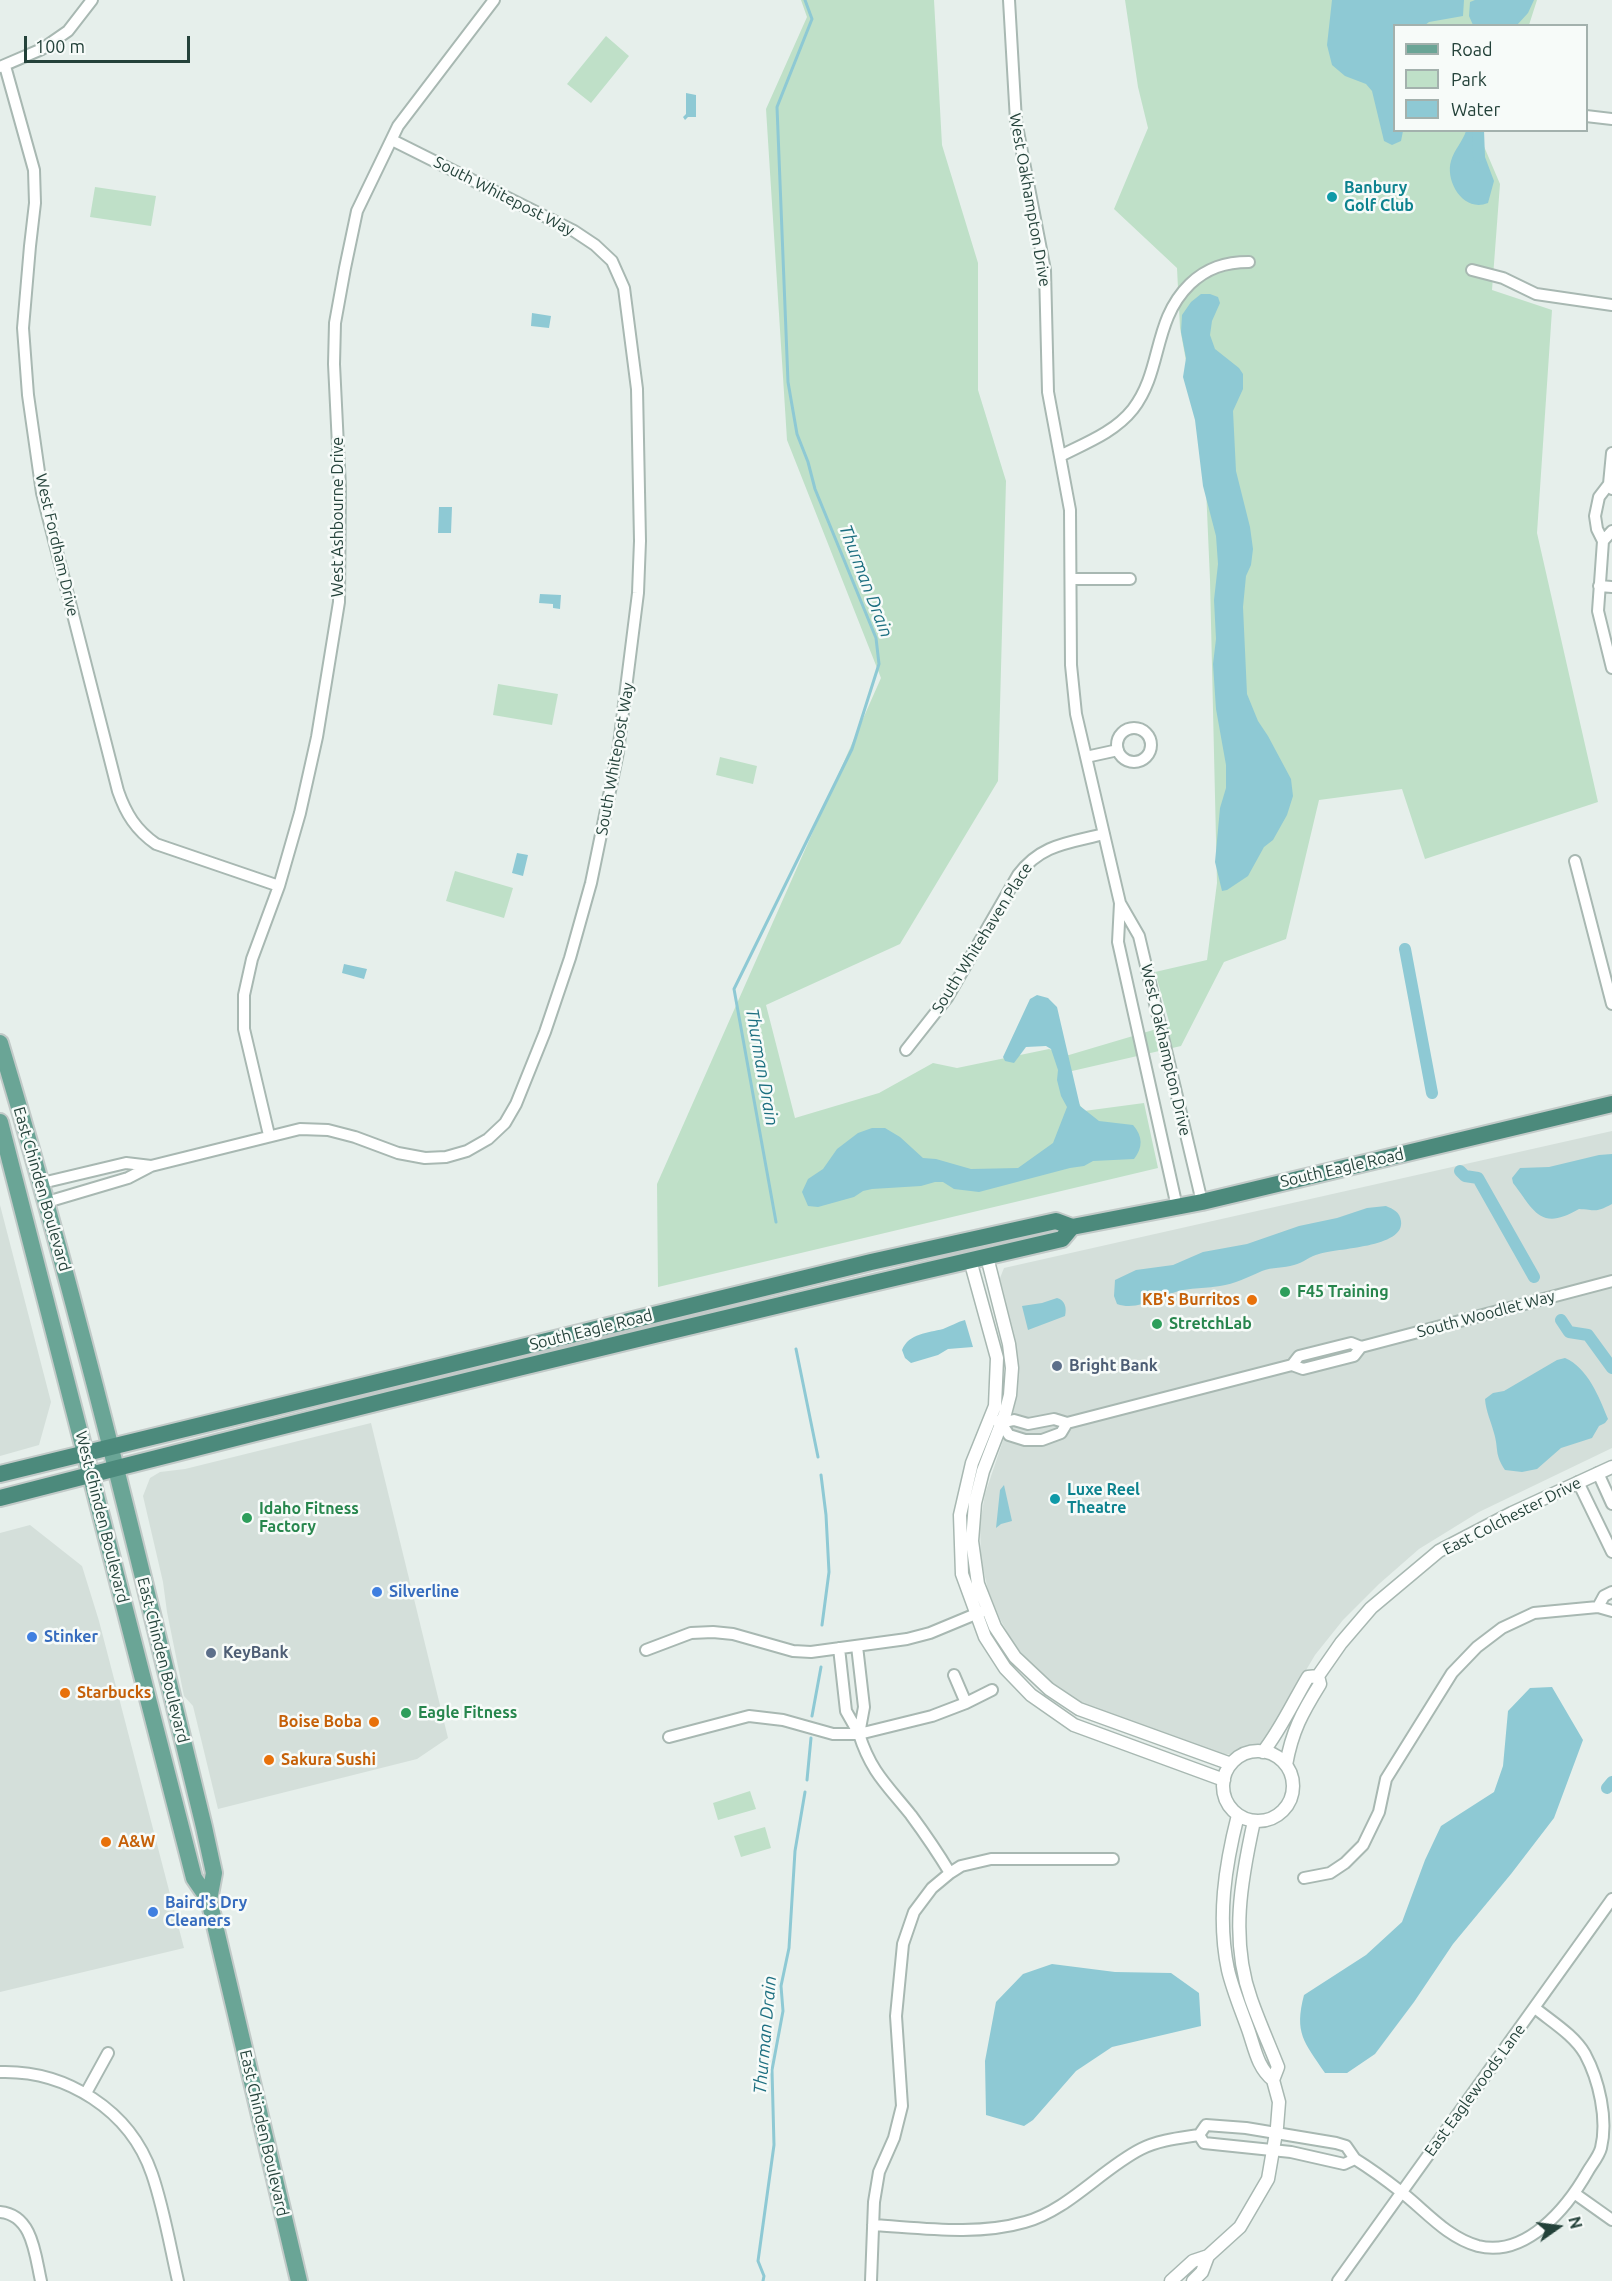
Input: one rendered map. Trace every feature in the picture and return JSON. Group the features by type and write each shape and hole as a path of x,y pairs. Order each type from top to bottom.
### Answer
{"highway":[{"name":"South Eagle Road","path":"0,1474 994,1234 1056,1221 1072,1227 1202,1202 1612,1104"},
{"name":"South Eagle Road","path":"0,1498 601,1347 1062,1239 1072,1227"},
{"path":"811,1298 817,1287 823,1284 981,1246 990,1242 994,1234"},
{"path":"601,1347 608,1339 634,1331 775,1298 788,1289 791,1282"}],"main road":[{"name":"East Chinden Boulevard","path":"0,1043 42,1183 111,1447 204,1827 214,1873 209,1900 299,2281"},
{"name":"West Chinden Boulevard","path":"1,1126 194,1878 209,1900"},
{"path":"158,1742 175,1764 189,1817 204,1827"}],"street":[{"path":"3,67 42,49 68,31 92,0"},
{"name":"West Ashbourne Drive","path":"269,1135 247,1047 244,1029 244,995 252,959 279,886 300,813 317,737 339,602 340,487 334,364 335,323 357,211 398,126 494,0"},
{"name":"West Oakhampton Drive","path":"1009,0 1014,103 1046,270 1048,392 1070,510 1072,685 1086,757 1120,903 1118,942 1177,1207"},
{"name":"West Fordham Drive","path":"3,67 34,170 35,203 23,328 28,395 42,493 118,791 126,813 142,835 156,844 279,886"},
{"path":"1588,116 1612,119"},
{"name":"South Whitepost Way","path":"47,1202 128,1178 151,1166 300,1129 328,1130 399,1153 425,1158 446,1157 467,1151 488,1139 505,1123 516,1104 545,1032 570,958 591,883 608,807 629,676 638,593 640,541 637,389 624,288 612,261 595,245 574,231 392,140"},
{"path":"1060,456 1109,431 1132,410 1149,381 1166,318 1183,291 1208,270 1221,264 1248,262"},
{"path":"1472,270 1503,278 1536,294 1612,305"},
{"path":"1612,453 1611,486 1599,497 1595,507 1597,529 1603,541 1599,610 1612,668"},
{"path":"1603,541 1612,531"},
{"path":"1071,579 1130,579"},
{"path":"1599,586 1612,587"},
{"path":"1086,757 1118,750"},
{"name":"South Whitehaven Place","path":"906,1050 947,998 1027,863 1049,848 1104,834"},
{"path":"1575,861 1612,1004"},
{"name":"West Oakhampton Drive","path":"1120,903 1139,936 1202,1202"},
{"name":"South Whitepost Way","path":"42,1183 126,1163 151,1166"},
{"path":"987,1257 1009,1344 1012,1368 1010,1395 972,1463 960,1515 962,1574 985,1637 1005,1668 1031,1695 1074,1725 1224,1780"},
{"path":"970,1260 997,1358 996,1421 975,1503 972,1541 978,1584 995,1627 1015,1657 1049,1689 1080,1709 1231,1764"},
{"name":"South Woodlet Way","path":"996,1421 1014,1420 1028,1424 1054,1419 1067,1423 1292,1365 1299,1356 1350,1343 1361,1347 1612,1281"},
{"name":"South Woodlet Way","path":"996,1421 1009,1435 1025,1440 1042,1440 1061,1433 1067,1423"},
{"name":"East Colchester Drive","path":"1263,1752 1278,1734 1288,1710 1308,1677 1318,1676 1371,1608 1439,1551 1512,1513 1612,1467"},
{"path":"1598,1473 1612,1504"},
{"path":"1578,1482 1612,1552"},
{"path":"1598,1607 1604,1596 1612,1592"},
{"path":"1304,1878 1330,1873 1345,1863 1363,1845 1379,1812 1386,1779 1452,1673 1477,1647 1502,1628 1534,1613 1598,1607 1612,1611"},
{"path":"646,1650 691,1633 713,1632 733,1634 793,1651 811,1652 907,1639 930,1633 989,1609"},
{"path":"857,1646 864,1707 859,1734"},
{"path":"839,1648 846,1711 859,1734 866,1758 934,1846 950,1873"},
{"path":"954,1675 966,1703"},
{"name":"East Colchester Drive","path":"1286,1765 1291,1739 1300,1717 1320,1684 1318,1676"},
{"path":"669,1737 749,1716 783,1720 833,1734 859,1734 932,1716 992,1690"},
{"path":"1251,1752 1263,1752 1274,1755 1286,1765 1292,1780 1293,1791 1290,1802 1275,1817 1265,1821 1254,1821 1238,1815 1226,1799 1224,1780 1231,1764 1240,1756 1251,1752"},
{"path":"1238,1815 1225,1867 1222,1901 1223,1938 1228,1971 1263,2072 1274,2080"},
{"path":"1171,2281 1193,2261 1208,2256 1240,2227 1268,2179 1279,2102 1274,2080 1278,2067 1250,1997 1242,1966 1239,1936 1239,1902 1254,1821"},
{"path":"871,2281 873,2225 879,2172 894,2138 902,2106 896,2016 903,1944 914,1912 932,1888 961,1866 991,1859 1113,1859"},
{"name":"East Eaglewoods Lane","path":"1338,2281 1612,1899"},
{"path":"873,2225 943,2229 989,2228 1026,2222 1064,2203 1142,2149 1173,2139 1199,2135 1206,2125 1216,2125 1346,2146 1355,2159 1402,2192 1432,2220 1478,2245 1500,2248 1525,2240 1544,2226 1574,2193 1601,2149 1603,2126 1600,2097 1586,2055 1577,2042 1534,2008"},
{"path":"86,2093 108,2053"},
{"path":"0,2072 31,2073 73,2086 86,2093 118,2119 142,2152 152,2174 178,2281"},
{"path":"1199,2135 1204,2143 1273,2150 1344,2164 1355,2159"},
{"path":"1574,2193 1612,2220"},
{"path":"0,2212 11,2213 25,2224 31,2238 41,2281"},
{"path":"1193,2281 1202,2272 1208,2256"}],"shaded area":[{"path":"1612,1131 1612,1448 1479,1512 1419,1549 1343,1620 1315,1655 1286,1704 1274,1730 1263,1742 1252,1748 1233,1754 1214,1755 1093,1709 1061,1691 1038,1672 1013,1643 1000,1619 988,1590 981,1559 980,1524 985,1494 1014,1408 1018,1383 1017,1354 1001,1294 1000,1278 1004,1268"},
{"path":"0,1205 51,1402 39,1445 0,1456"},
{"path":"371,1423 448,1738 417,1759 218,1809 193,1706 184,1696 163,1582 143,1496 150,1478 160,1472 185,1469"},
{"path":"30,1525 82,1566 99,1621 184,1948 0,1992 0,1533"}],"green space":[{"path":"801,0 934,0 942,145 978,263 978,390 1006,481 998,781 900,944 766,1005 795,1118 879,1093 933,1063 957,1068 1049,1049 1069,1055 1170,1025 1155,972 1207,960 1217,883 1205,465 1180,328 1177,268 1114,209 1148,128 1138,87 1125,0 1537,0 1529,24 1393,24 1393,132 1481,132 1480,137 1500,184 1492,290 1552,310 1537,533 1598,802 1425,859 1402,789 1319,800 1286,939 1224,962 1181,1046 1059,1074 1084,1111 1144,1103 1158,1168 658,1287 657,1184 881,678 787,440 766,109 807,17"},
{"path":"606,36 629,56 591,103 567,84"},
{"path":"95,187 156,196 151,226 90,217"},
{"path":"498,684 558,694 552,725 493,715"},
{"path":"720,757 757,766 753,784 716,775"},
{"path":"455,871 513,888 504,918 446,901"},
{"path":"750,1791 756,1809 718,1820 713,1803"},
{"path":"765,1827 771,1848 741,1857 734,1836"}],"water":[{"path":"1332,0 1464,0 1463,16 1426,24 1393,24 1393,132 1403,132 1401,141 1392,145 1384,141 1372,91 1366,84 1345,76 1332,65 1327,45"},
{"path":"1475,0 1534,0 1528,13 1518,24 1473,24 1469,16 1470,2"},
{"path":"686,93 696,95 696,117 688,117 685,120 683,117 686,114"},
{"path":"1466,132 1477,132 1494,181 1488,203 1479,205 1471,203 1464,199 1453,186 1451,161"},
{"path":"1201,294 1218,297 1220,303 1212,321 1210,335 1215,349 1239,368 1243,374 1243,389 1233,411 1236,471 1253,549 1251,565 1246,576 1243,607 1247,694 1258,721 1291,779 1293,796 1287,815 1273,840 1264,847 1248,876 1222,891 1215,862 1220,808 1226,788 1226,765 1216,709 1213,664 1216,639 1214,600 1218,564 1216,536 1203,486 1195,420 1183,377 1186,358 1181,332 1182,315 1191,302"},
{"path":"532,313 551,316 549,328 531,326"},
{"path":"439,507 452,507 451,533 438,533"},
{"path":"540,594 561,595 560,609 553,608 553,604 539,603"},
{"path":"517,853 528,855 523,876 512,873"},
{"path":"344,964 367,969 364,979 342,973"},
{"path":"1037,995 1048,998 1057,1007 1080,1106 1099,1121 1133,1125 1139,1133 1141,1142 1134,1159 1093,1161 1084,1166 979,1192 954,1189 943,1182 935,1182 921,1186 872,1189 863,1191 854,1197 818,1207 808,1206 802,1192 808,1179 823,1169 837,1149 858,1133 872,1128 885,1128 900,1137 923,1158 936,1159 971,1169 1018,1168 1053,1143 1067,1107 1061,1096 1057,1080 1058,1070 1051,1049 1046,1046 1026,1047 1014,1063 1005,1061 1003,1057 1030,999"},
{"path":"1612,1154 1612,1204 1599,1210 1579,1209 1566,1216 1547,1218 1539,1215 1533,1209 1513,1183 1512,1178 1520,1168 1549,1167"},
{"path":"1386,1206 1398,1213 1401,1221 1399,1230 1392,1237 1381,1242 1319,1254 1297,1264 1266,1270 1231,1284 1183,1290 1134,1306 1117,1304 1114,1296 1115,1280 1136,1270 1173,1265 1203,1252 1247,1244 1299,1226 1337,1218 1367,1208"},
{"path":"1057,1298 1065,1305 1065,1316 1028,1330 1022,1306"},
{"path":"965,1320 973,1347 948,1349 938,1355 911,1363 905,1358 902,1350 909,1340"},
{"path":"1565,1358 1586,1376 1597,1393 1608,1419 1599,1426 1592,1438 1561,1448 1537,1469 1522,1472 1505,1470 1498,1455 1485,1399 1493,1393 1504,1391 1557,1360"},
{"path":"1004,1485 1012,1521 996,1528 1000,1490"},
{"path":"1552,1687 1583,1740 1554,1818 1453,1944 1375,2054 1347,2073 1325,2073 1303,2037 1300,2019 1304,1995 1366,1955 1402,1922 1425,1860 1441,1826 1494,1792 1503,1766 1508,1711 1530,1688"},
{"path":"1052,1964 1115,1972 1171,1973 1199,1993 1201,2026 1112,2047 1076,2071 1033,2120 1024,2126 986,2115 985,2061 996,2002 1023,1974"}],"waterway":[{"name":"Thurman Drain","path":"776,1222 734,989 852,749 879,664 876,638 815,489 797,434 788,382 777,107 812,19 805,0"},
{"path":"1478,132 1479,157"},
{"path":"1405,949 1432,1093"},
{"path":"1460,1171 1465,1176 1478,1178 1534,1277"},
{"path":"1561,1320 1569,1332 1588,1335 1612,1368"},
{"name":"Thurman Drain","path":"796,1349 818,1457"},
{"name":"Thurman Drain","path":"821,1475 829,1572 822,1625"},
{"name":"Thurman Drain","path":"812,1716 821,1667"},
{"name":"Thurman Drain","path":"807,1780 811,1738"},
{"path":"1607,1788 1612,1782"},
{"name":"Thurman Drain","path":"763,2281 764,2276 758,2261 774,2145 772,2070 783,2011 781,1986 789,1948 795,1851 805,1792"}],"place":[{"name":"Banbury Golf Club","path":"1332,197"},
{"name":"F45 Training","path":"1285,1292"},
{"name":"KB's Burritos","path":"1252,1300"},
{"name":"StretchLab","path":"1157,1324"},
{"name":"Bright Bank","path":"1057,1366"},
{"name":"Luxe Reel Theatre","path":"1055,1499"},
{"name":"Idaho Fitness Factory","path":"247,1518"},
{"name":"Silverline","path":"377,1592"},
{"name":"Stinker","path":"32,1637"},
{"name":"KeyBank","path":"211,1653"},
{"name":"Starbucks","path":"65,1693"},
{"name":"Eagle Fitness","path":"406,1713"},
{"name":"Boise Boba","path":"374,1722"},
{"name":"Sakura Sushi","path":"269,1760"},
{"name":"A&W","path":"106,1842"},
{"name":"Baird's Dry Cleaners","path":"153,1912"}]}
